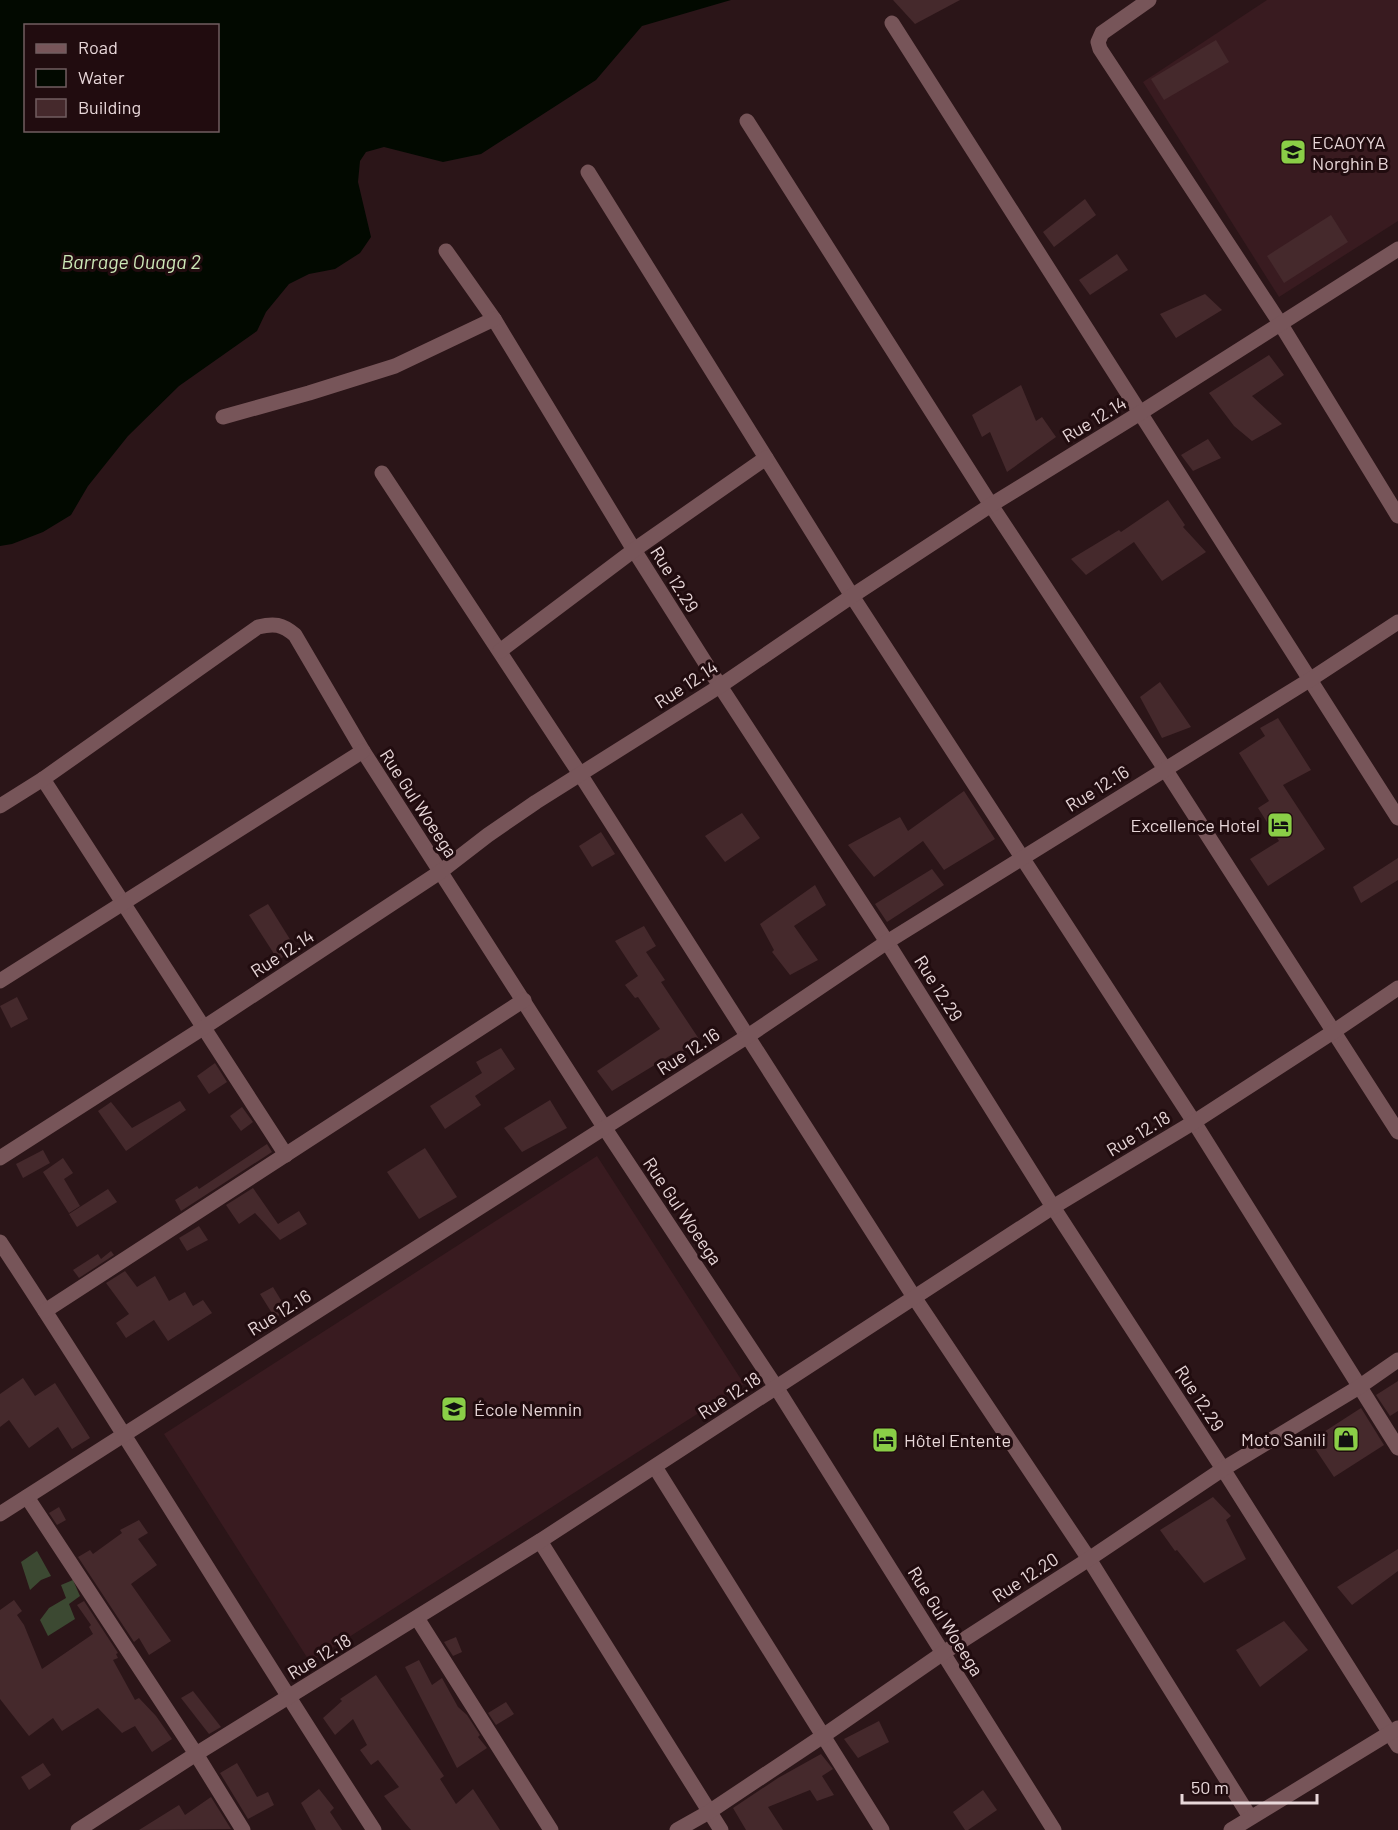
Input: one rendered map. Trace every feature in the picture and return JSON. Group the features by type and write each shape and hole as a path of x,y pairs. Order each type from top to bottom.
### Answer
{"street":[{"path":"1149,0 1102,33 1098,42 1100,49 1280,324 1398,516"},
{"path":"892,23 1398,818"},
{"path":"747,121 991,505 1165,769 1398,1132"},
{"path":"588,172 852,596 1194,1122 1398,1448"},
{"name":"Rue 12.14","path":"0,1158 440,872 488,835 720,686 991,505 1398,249"},
{"name":"Rue 12.29","path":"446,251 494,319 634,550 720,686 887,942 1053,1207 1395,1736"},
{"path":"223,417 395,366 494,319"},
{"path":"500,651 634,550 766,458"},
{"path":"382,473 580,774 914,1298 1089,1559 1250,1817"},
{"name":"Rue 12.16","path":"0,1514 748,1036 887,942 1311,680 1398,622"},
{"name":"Rue Gul Woeega","path":"43,779 258,627 272,624 285,626 295,635 363,751 604,1127 776,1387 1054,1830"},
{"path":"0,981 363,751"},
{"path":"0,806 43,779 286,1155"},
{"name":"Rue 12.18","path":"78,1830 196,1754 540,1541 1053,1207 1194,1122 1398,988"},
{"path":"45,1311 524,1000"},
{"path":"0,1242 124,1433 288,1697 374,1830"},
{"name":"Rue 12.20","path":"676,1830 709,1812 943,1653 1223,1469 1359,1387 1398,1360"},
{"path":"655,1467 882,1830"},
{"path":"27,1497 196,1754 243,1830"},
{"path":"540,1541 721,1830"},
{"path":"417,1618 551,1830"},
{"path":"1231,1830 1250,1817 1395,1736"}],"shaded area":[{"name":"ECAOYYA Norghin B","path":"1267,0 1398,0 1398,221 1279,297 1143,82"},
{"name":"École Nemnin","path":"597,1156 744,1384 310,1662 164,1434"}],"green space":[{"path":"37,1551 51,1576 41,1580 30,1590 21,1562"},
{"path":"73,1580 80,1596 69,1604 75,1619 48,1636 40,1620 49,1608 66,1598 61,1585"}],"water":[{"name":"Barrage Ouaga 2","path":"0,0 731,0 642,26 596,80 481,154 443,162 384,147 366,152 360,161 358,182 371,237 360,253 335,269 309,274 289,284 266,312 257,331 179,386 128,436 88,486 71,515 43,532 12,544 0,546"}],"building":[{"path":"893,0 960,0 915,24"},
{"path":"1216,40 1229,62 1164,100 1151,79"},
{"path":"1085,199 1096,215 1054,247 1043,232"},
{"path":"1331,215 1348,242 1284,283 1267,256"},
{"path":"1117,254 1128,270 1090,295 1079,280"},
{"path":"1205,294 1222,310 1176,338 1160,314"},
{"path":"1269,355 1284,375 1252,396 1282,424 1252,441 1234,426 1209,393"},
{"path":"1021,385 1036,421 1042,417 1056,437 1007,472 990,432 982,437 972,415"},
{"path":"1208,439 1221,458 1193,471 1181,455"},
{"path":"1168,500 1185,525 1183,527 1206,552 1162,581 1134,542 1086,575 1071,559 1119,530 1121,532"},
{"path":"1160,682 1191,727 1162,738 1140,697"},
{"path":"1278,718 1311,770 1283,785 1325,849 1268,886 1250,859 1279,841 1258,808 1269,801 1239,753 1265,736 1260,728"},
{"path":"964,791 995,839 944,870 923,841 874,877 848,845 900,817 908,831"},
{"path":"742,813 760,838 725,862 705,836"},
{"path":"601,832 615,854 592,867 579,846"},
{"path":"1398,858 1398,880 1361,903 1353,887"},
{"path":"932,869 944,885 887,922 875,904"},
{"path":"815,885 826,905 794,926 818,960 790,975 772,952 774,950 760,924"},
{"path":"268,904 296,949 278,960 249,915"},
{"path":"644,926 656,946 646,952 665,980 661,982 699,1039 678,1055 676,1052 612,1091 597,1071 660,1029 638,997 635,998 625,985 638,976 615,941"},
{"path":"17,997 28,1019 11,1028 0,1006"},
{"path":"501,1048 515,1069 475,1096 481,1105 445,1129 430,1106 482,1073 476,1062"},
{"path":"215,1063 227,1082 209,1094 197,1076"},
{"path":"550,1100 567,1128 522,1152 504,1128"},
{"path":"180,1101 186,1110 126,1151 98,1111 111,1102 132,1128"},
{"path":"242,1107 253,1122 241,1131 230,1116"},
{"path":"267,1144 272,1152 181,1211 175,1200 197,1186 199,1189"},
{"path":"425,1148 457,1197 419,1219 387,1172"},
{"path":"43,1150 50,1163 23,1178 16,1164"},
{"path":"63,1158 73,1173 64,1179 80,1206 69,1213 43,1172"},
{"path":"253,1188 278,1224 299,1211 307,1224 280,1240 255,1213 239,1224 226,1205"},
{"path":"108,1189 117,1202 77,1227 69,1214"},
{"path":"199,1226 208,1240 187,1251 179,1238"},
{"path":"111,1251 114,1255 79,1278 73,1270 98,1254 101,1259"},
{"path":"125,1271 137,1287 155,1276 169,1301 185,1292 193,1306 203,1300 212,1313 168,1341 154,1320 126,1338 116,1323 129,1314 106,1283"},
{"path":"273,1287 287,1310 275,1318 260,1294"},
{"path":"23,1378 35,1396 55,1383 90,1438 72,1449 58,1427 29,1448 9,1420 0,1427 0,1394"},
{"path":"1398,1381 1398,1411 1390,1416 1376,1395"},
{"path":"1361,1408 1384,1445 1334,1477 1310,1441"},
{"path":"1213,1497 1231,1516 1226,1520 1246,1559 1204,1583 1177,1550 1175,1551 1160,1530"},
{"path":"59,1507 66,1520 57,1525 49,1513"},
{"path":"139,1520 148,1533 138,1539 157,1565 131,1584 171,1641 149,1655 139,1638 134,1642 78,1557 90,1550 93,1554 122,1533 120,1530"},
{"path":"1398,1549 1398,1571 1352,1605 1337,1587"},
{"path":"14,1600 22,1611 17,1615 24,1625 42,1669 93,1634 89,1627 91,1625 77,1605 84,1601 118,1653 116,1654 118,1658 113,1660 135,1700 139,1698 156,1716 172,1739 152,1752 135,1726 122,1733 98,1708 62,1731 53,1718 29,1736 0,1699 0,1610"},
{"path":"1284,1621 1308,1650 1260,1687 1236,1650"},
{"path":"456,1637 462,1652 453,1656 444,1642"},
{"path":"419,1660 432,1685 442,1678 458,1707 467,1715 480,1735 478,1737 487,1748 457,1768 405,1667"},
{"path":"376,1675 444,1776 440,1779 456,1804 473,1789 500,1830 411,1830 405,1823 384,1796 399,1787 378,1760 371,1765 360,1750 367,1745 353,1719 335,1735 323,1718 342,1701 340,1699"},
{"path":"193,1691 221,1727 209,1734 181,1698"},
{"path":"506,1702 514,1714 496,1725 488,1713"},
{"path":"879,1721 889,1742 858,1758 844,1739"},
{"path":"821,1754 833,1769 822,1776 834,1795 817,1801 810,1790 768,1807 783,1830 746,1830 733,1808 778,1778"},
{"path":"43,1763 51,1775 29,1790 21,1777"},
{"path":"237,1763 257,1797 268,1792 274,1805 248,1819 220,1773"},
{"path":"319,1789 334,1808 330,1812 342,1830 316,1830 301,1803"},
{"path":"983,1790 997,1810 965,1830 953,1812"},
{"path":"211,1797 231,1829 139,1830 179,1805 185,1815"}],"place":[{"name":"ECAOYYA Norghin B","path":"1293,152"},
{"name":"Excellence Hotel","path":"1280,825"},
{"name":"École Nemnin","path":"454,1409"},
{"name":"Moto Sanili","path":"1346,1439"},
{"name":"Hôtel Entente","path":"885,1440"}]}
